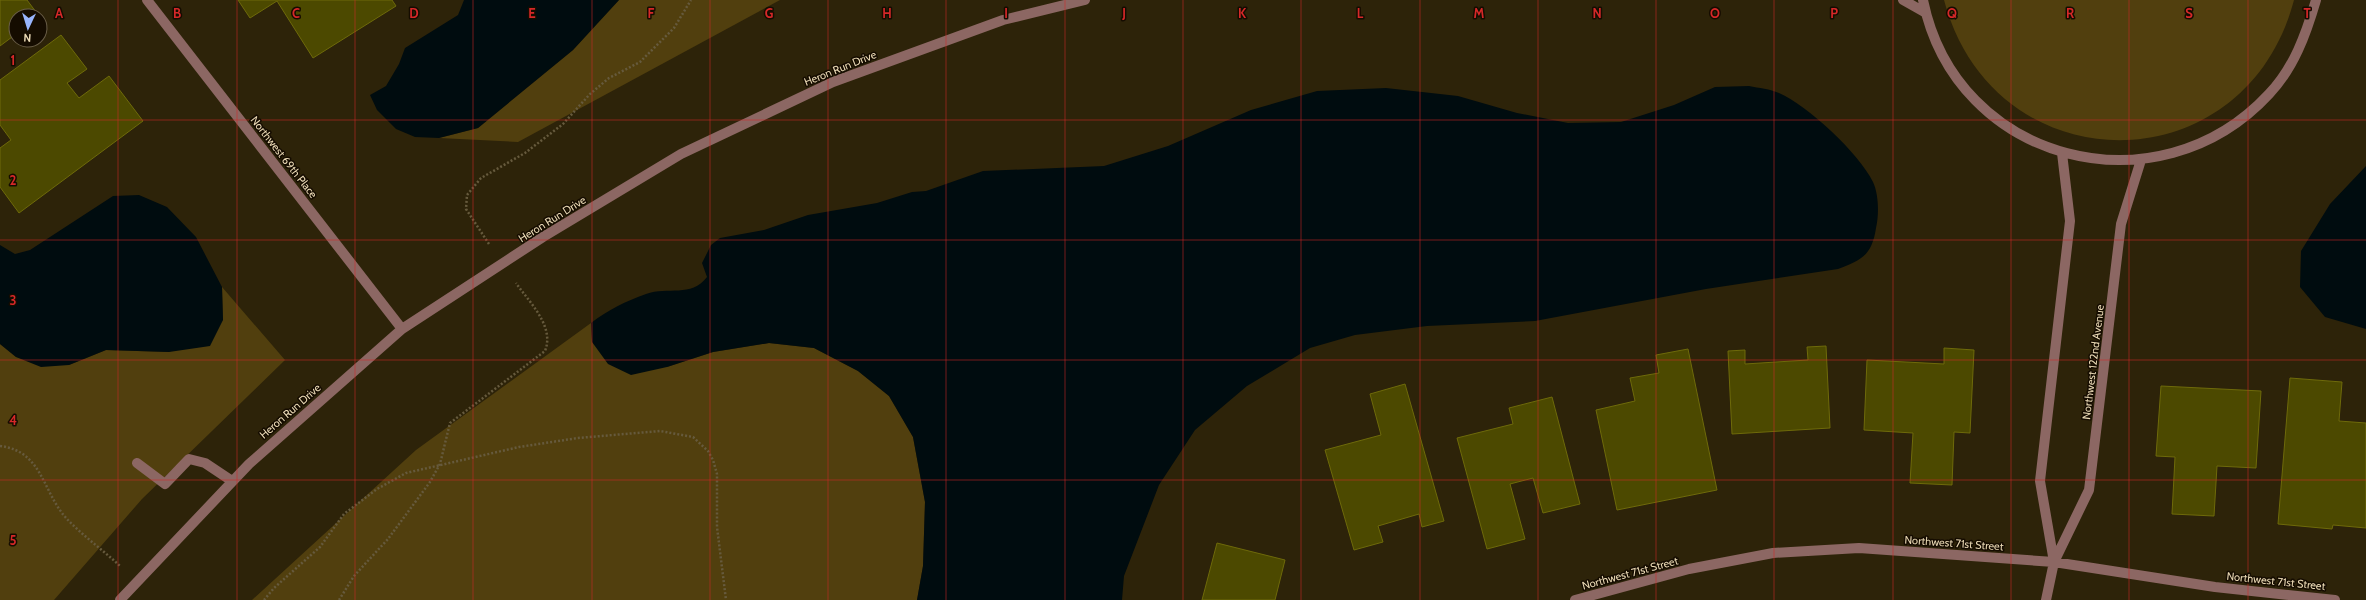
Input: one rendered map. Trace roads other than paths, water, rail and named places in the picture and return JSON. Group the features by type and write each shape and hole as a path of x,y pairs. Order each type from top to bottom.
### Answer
{"street":[{"name":"Northwest 69th Place","path":"147,0 402,329"},
{"name":"Heron Run Drive","path":"120,600 248,464 402,329 503,264 682,154 833,82 1003,20 1085,0"},
{"path":"1903,0 1926,13"},
{"path":"1923,0 1937,46 1954,75 1975,101 2001,123 2030,141 2062,153 2101,160 2141,160 2177,153 2212,139 2243,119 2270,93 2292,64 2307,30 2316,0"},
{"name":"Northwest 122nd Avenue","path":"2054,562 2040,481 2070,221 2062,153"},
{"name":"Northwest 122nd Avenue","path":"2046,600 2054,562 2089,490 2122,224 2141,160"},
{"path":"137,464 165,484 189,459 205,462 232,481"},
{"name":"Northwest 71st Street","path":"1575,600 1689,569 1773,553 1859,548 2054,562 2215,586 2335,600"}]}
